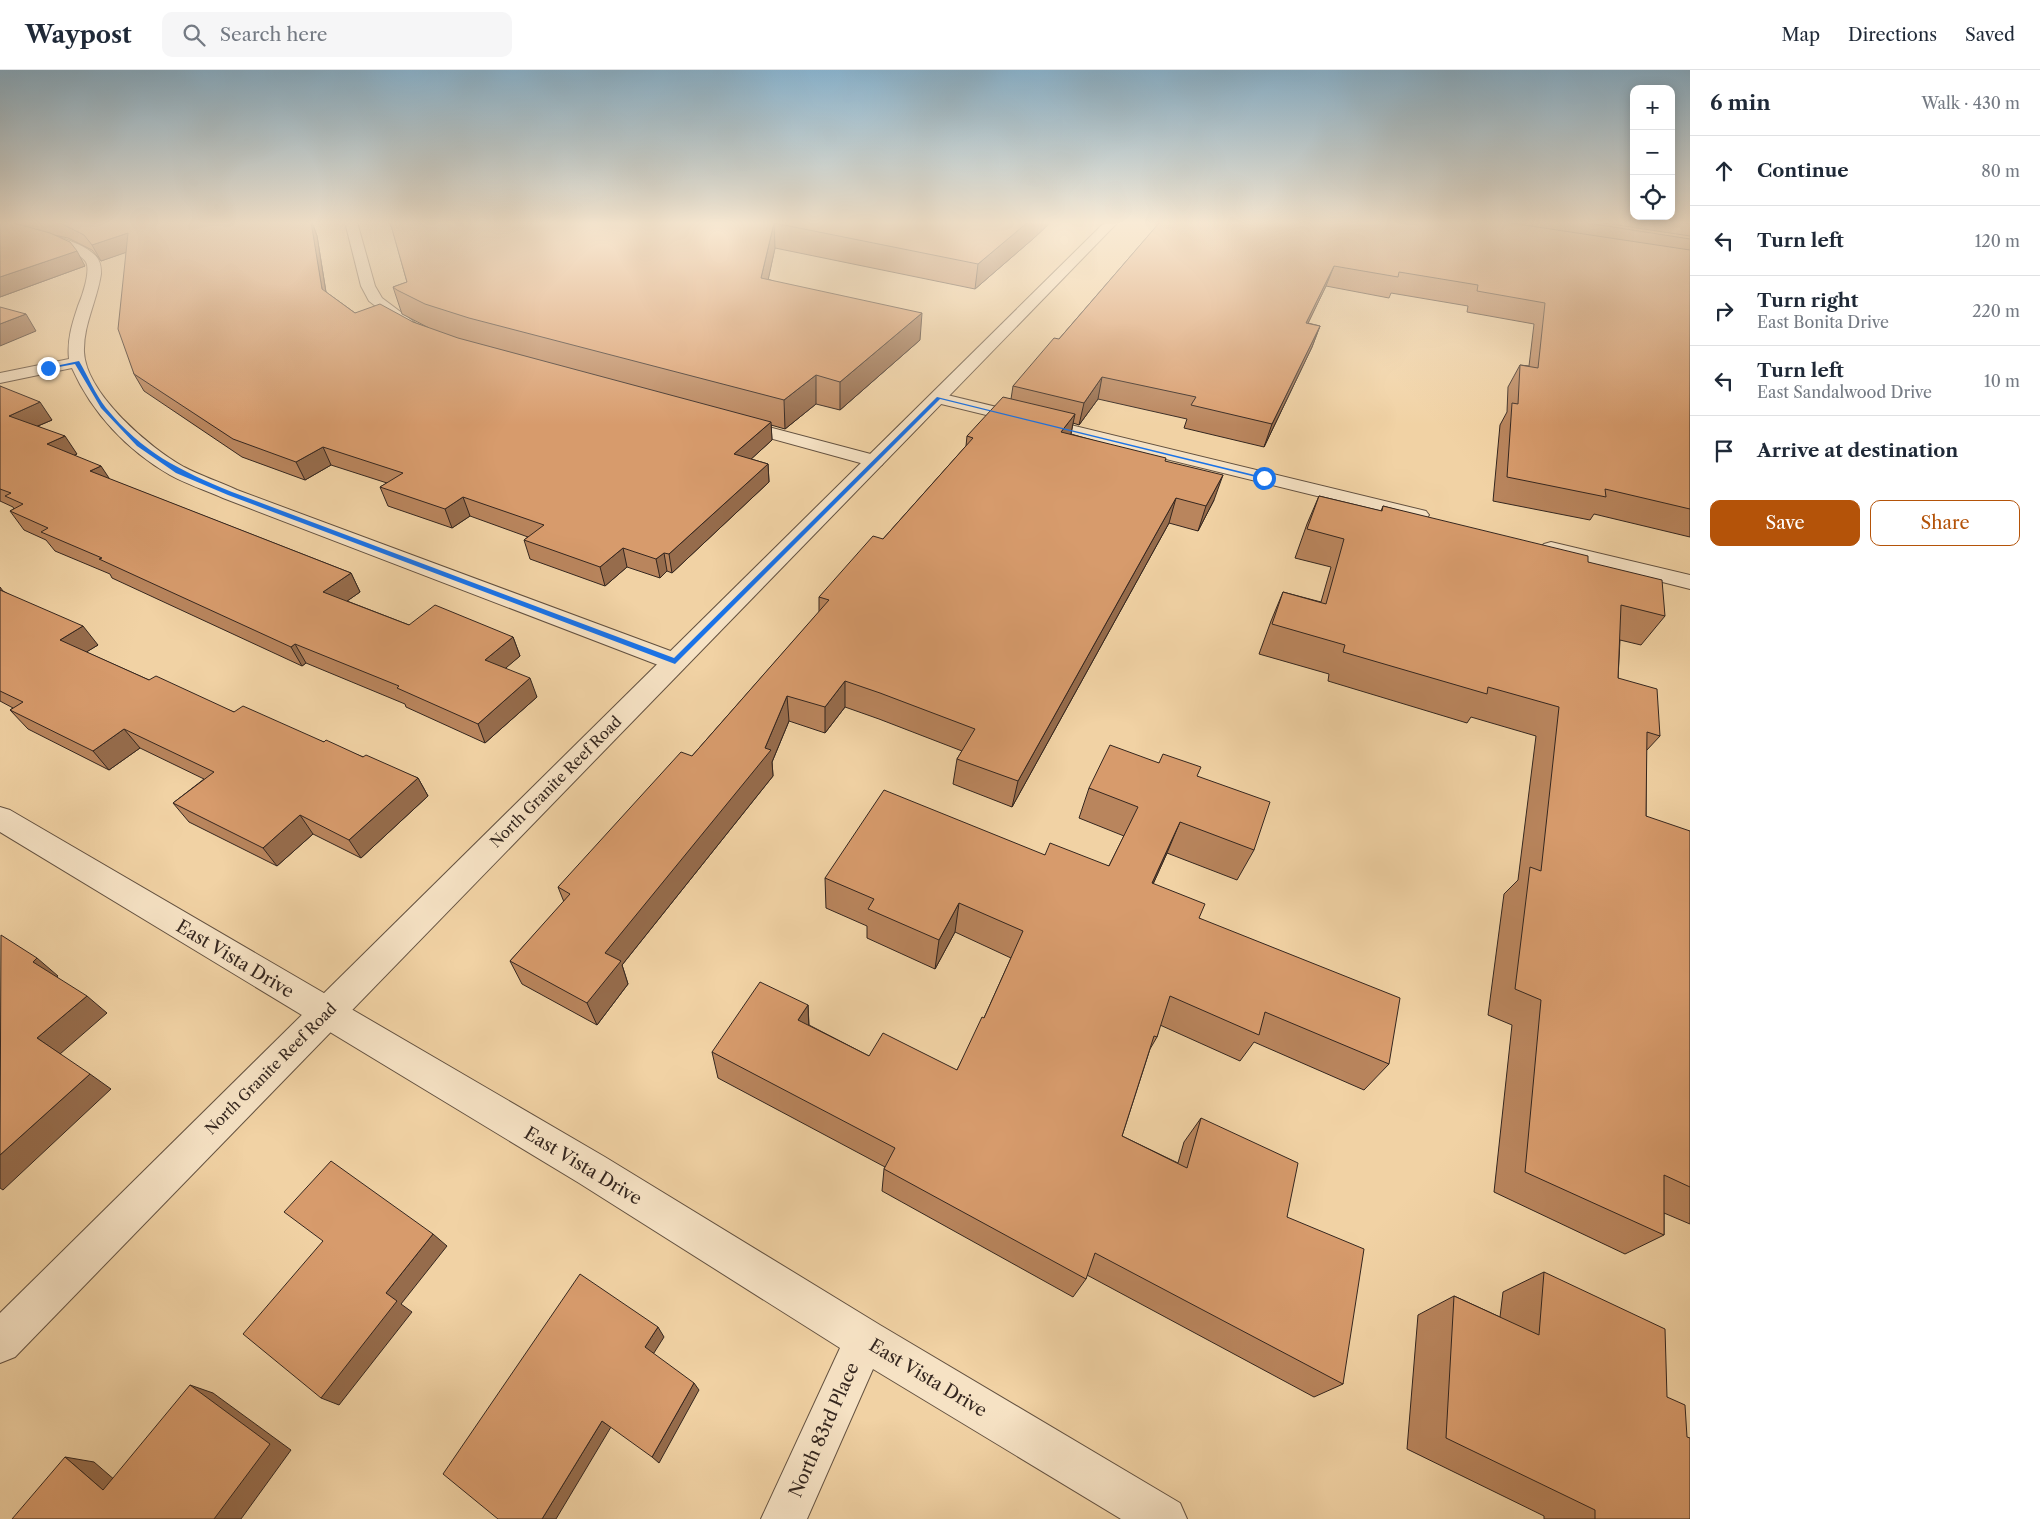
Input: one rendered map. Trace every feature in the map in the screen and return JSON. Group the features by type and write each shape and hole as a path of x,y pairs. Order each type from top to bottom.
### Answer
{"street":[{"path":"90,290 77,332 77,362 103,407 139,445 178,471 230,494 675,662"},
{"path":"370,290 376,301 410,326 426,334"},
{"name":"North Granite Reef Road","path":"0,1342 1045,290"},
{"path":"0,378 77,362"},
{"path":"938,398 1437,520"},
{"path":"716,418 876,461"},
{"path":"1533,543 1690,582"},
{"name":"East Vista Drive","path":"0,818 326,1014 592,1170 865,1340 1164,1519"},
{"name":"North 83rd Place","path":"784,1519 865,1340"}],"building":[{"path":"122,290 323,290 355,313 380,304 413,322 458,338 771,422 734,454 768,464 669,554 664,553 656,559 623,548 600,567 524,540 544,525 463,497 445,509 380,487 403,473 323,447 296,462 233,439 134,374 118,329"},
{"path":"397,290 814,290 922,313 840,382 816,375 784,400 469,318 425,304"},
{"path":"1102,290 1322,290 1306,323 1320,326 1272,424 1191,405 1196,397 1102,377 1084,403 1013,386 1054,338 1059,339"},
{"path":"1690,290 1690,509 1605,489 1606,497 1507,477 1512,403 1518,404 1520,365 1538,368 1545,303 1477,291"},
{"path":"0,307 26,314 0,324"},
{"path":"0,386 40,402 9,416 65,436 47,444 101,466 90,471 351,573 323,592 409,625 435,605 513,637 485,660 530,678 478,724 397,688 399,686 295,644 291,647 99,559 102,558 41,532 48,528 10,511 23,504 5,496 11,493 0,489"},
{"path":"1003,397 1075,414 1061,432 1166,458 1165,461 1223,475 1206,506 1176,498 1018,781 957,759 975,729 880,693 845,681 825,707 787,696 765,748 771,750 605,953 621,961 587,1003 510,961 570,894 558,887 681,752 692,756 829,600 819,597 873,536 883,539 973,438 967,436"},
{"path":"1319,496 1382,511 1383,506 1588,556 1588,562 1662,580 1665,616 1621,605 1618,678 1657,689 1660,736 1647,732 1646,816 1690,831 1690,1187 1664,1175 1664,1235 1525,1172 1541,1000 1515,989 1530,867 1541,871 1559,707 1488,687 1487,694 1343,652 1345,645 1272,624 1283,592 1326,604 1344,539 1307,529"},
{"path":"0,590 83,626 60,640 149,680 156,676 234,712 243,706 324,742 326,740 363,757 366,755 418,778 349,840 300,815 263,848 173,803 214,772 124,729 93,751 10,710 23,702 0,691"},
{"path":"1110,745 1159,763 1163,754 1201,767 1197,776 1270,802 1254,850 1180,822 1152,883 1205,904 1199,918 1400,998 1389,1064 1265,1012 1259,1035 1170,996 1157,1037 1154,1036 1122,1136 1187,1168 1201,1118 1298,1163 1287,1217 1364,1249 1343,1384 1095,1253 1086,1279 884,1169 895,1148 712,1052 760,982 808,1005 798,1020 869,1056 883,1033 957,1070 982,1017 984,1018 1023,931 959,903 939,940 868,909 874,899 825,878 884,790 1045,855 1050,843 1109,866 1138,807 1089,788"},
{"path":"1,935 37,958 33,962 87,996 37,1038 90,1074 0,1155"},
{"path":"331,1161 433,1234 386,1293 397,1301 321,1398 243,1334 323,1241 284,1212"},
{"path":"1544,1272 1665,1329 1667,1397 1685,1405 1687,1437 1690,1438 1690,1519 1595,1519 1595,1510 1446,1438 1454,1296 1539,1335"},
{"path":"580,1274 658,1327 645,1347 694,1383 652,1457 602,1421 542,1519 498,1519 443,1474"},
{"path":"190,1385 270,1444 214,1519 12,1519 65,1457 103,1490"}],"route":[{"path":"48,368 77,362 103,407 139,445 178,471 230,494 675,662 938,398 1264,478"}]}
